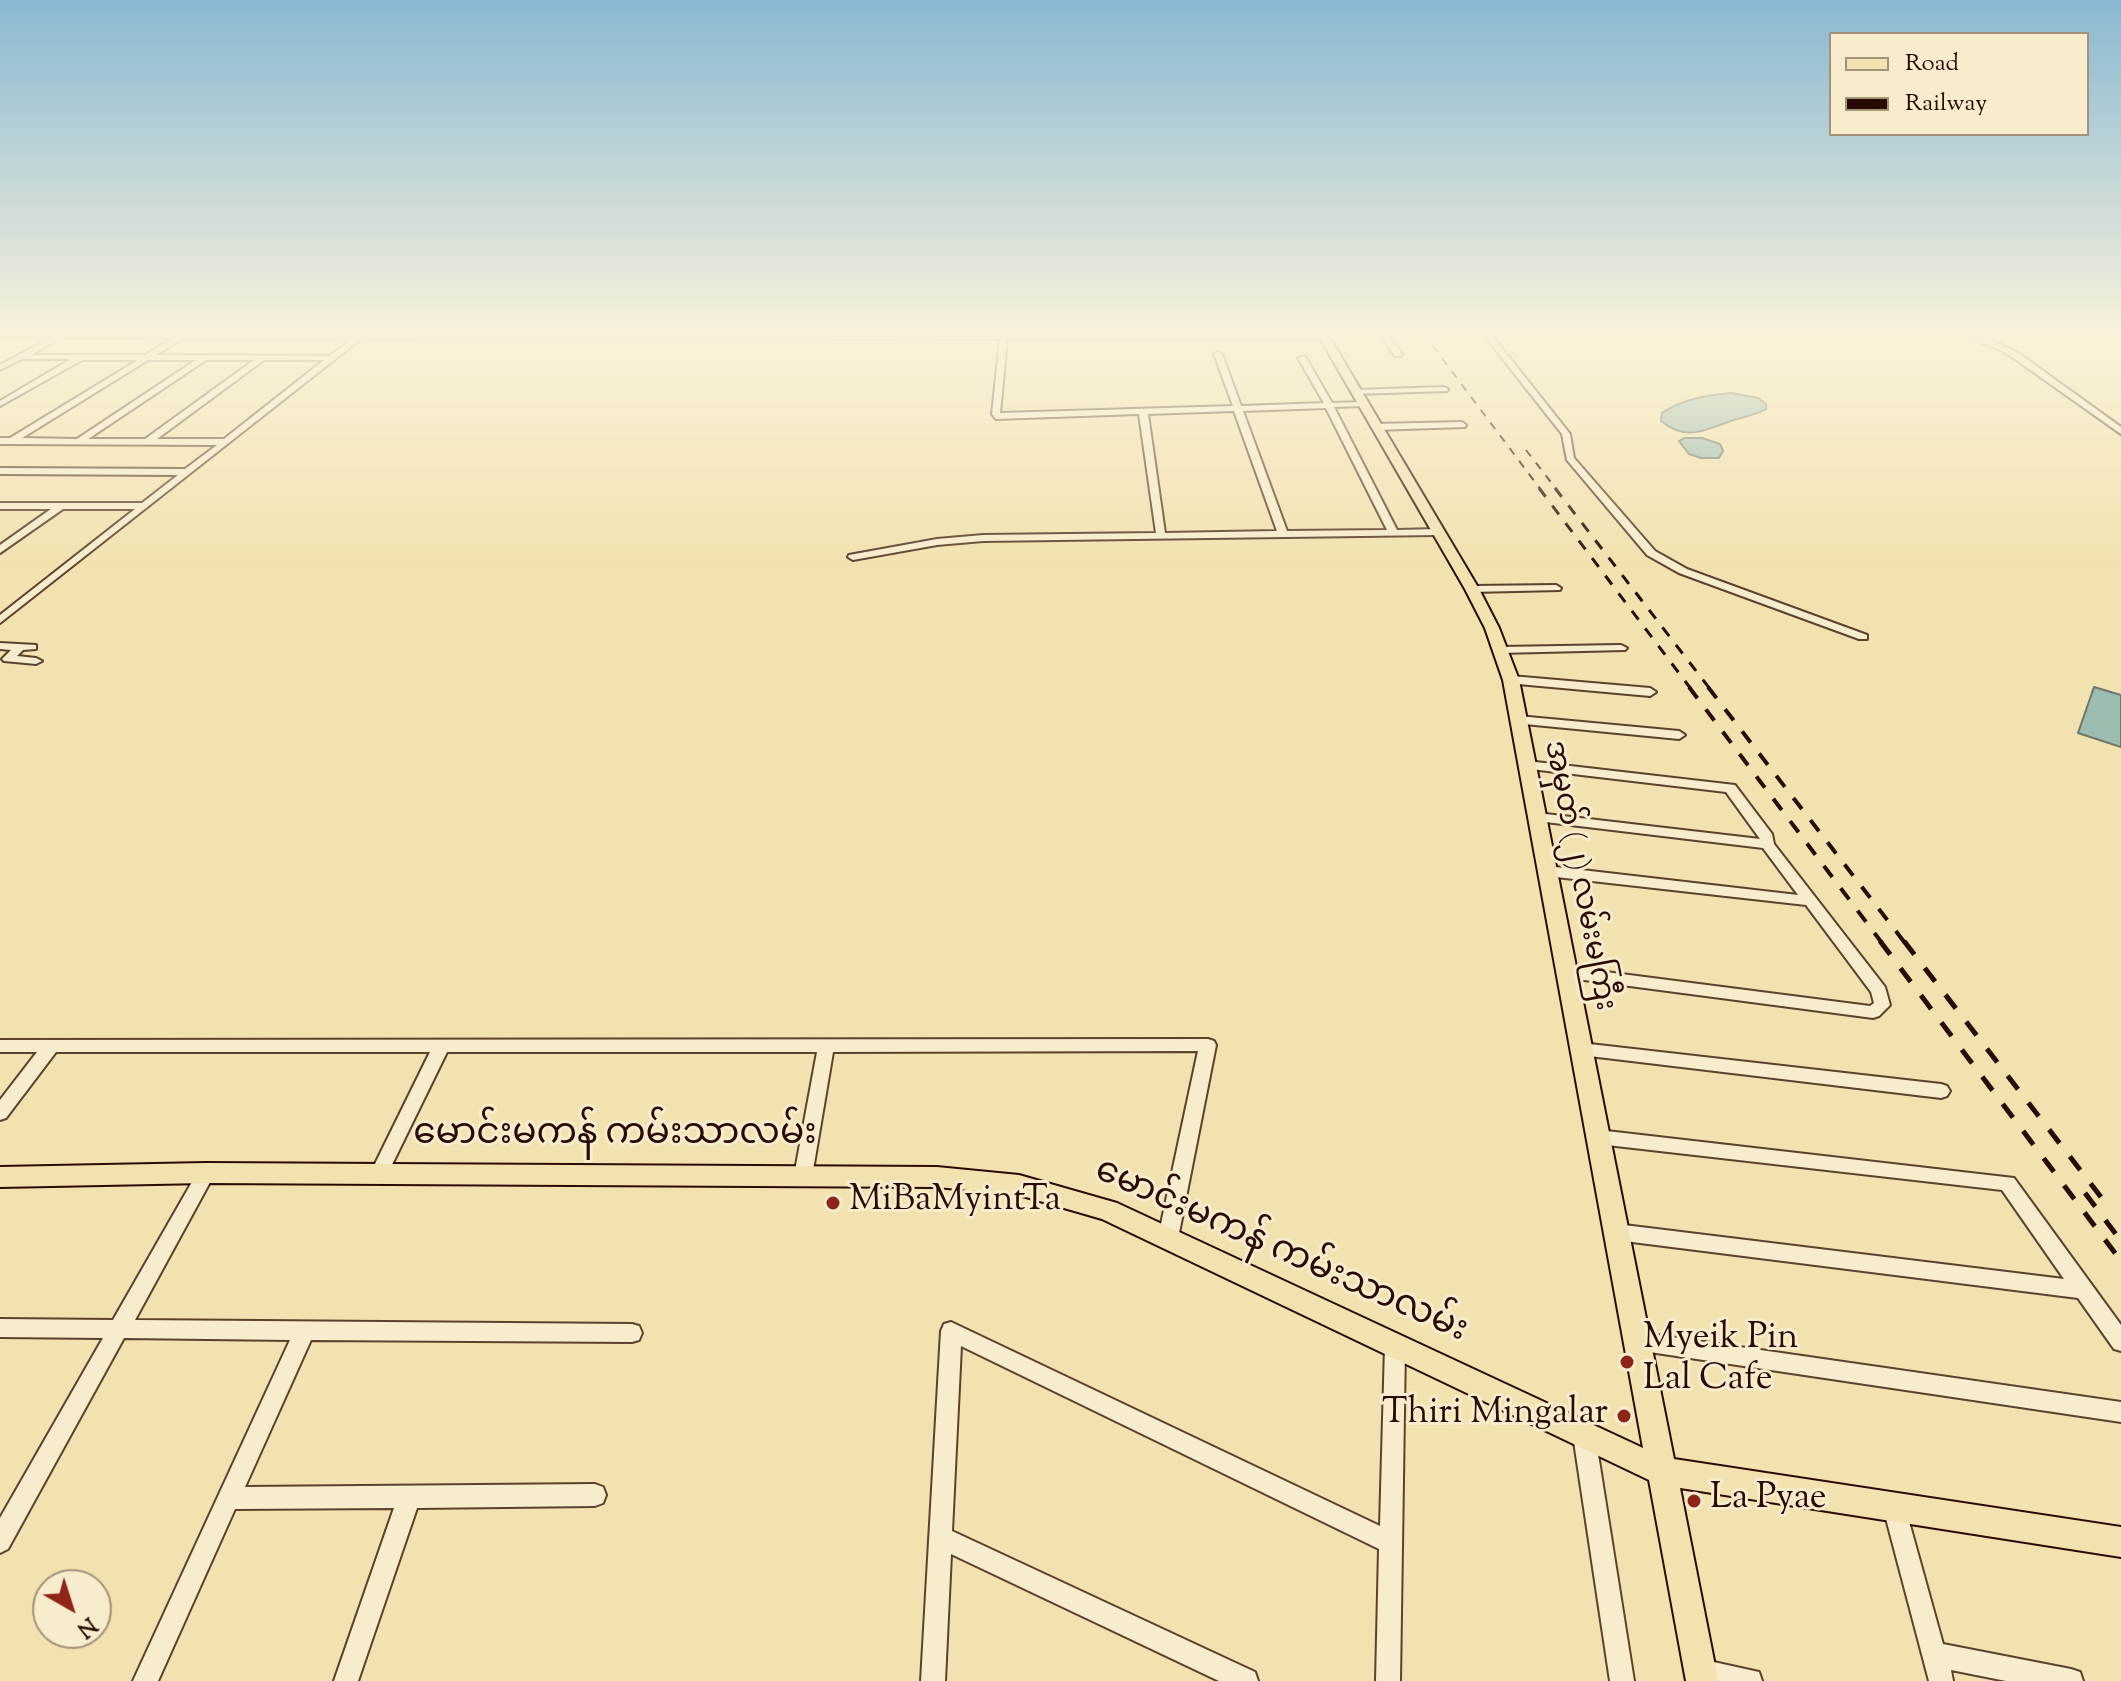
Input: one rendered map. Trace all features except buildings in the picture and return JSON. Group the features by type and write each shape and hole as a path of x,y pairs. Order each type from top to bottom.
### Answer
{"main road":[{"name":"အမှတ် (၂) လမ်းမကြီး","path":"1366,411 1472,589 1511,680 1701,1676"},
{"name":"မောင်းမကန် ကမ်းသာလမ်း","path":"0,1177 206,1173 937,1177 1019,1185 1108,1210 1661,1471 2121,1542"}],"street":[{"path":"0,447 55,411"},
{"path":"79,441 124,411"},
{"path":"147,442 189,411"},
{"path":"0,620 264,411"},
{"path":"997,411 997,416 1130,411"},
{"path":"1143,411 1161,536"},
{"path":"1240,411 1283,534"},
{"path":"1332,411 1393,532"},
{"path":"1548,411 1566,434 1570,458 1651,553 1683,571 1863,637"},
{"path":"2094,411 2121,431"},
{"path":"1375,427 1462,425"},
{"path":"5,441 225,442"},
{"path":"0,471 188,472"},
{"path":"0,506 145,506"},
{"path":"0,550 61,506"},
{"path":"853,557 937,542 983,538 1437,532"},
{"path":"1472,589 1556,588"},
{"path":"0,646 26,647 8,659 36,661"},
{"path":"1500,650 1621,648"},
{"path":"1511,680 1650,692"},
{"path":"1518,720 1679,735"},
{"path":"1527,765 1725,785 1734,792 1767,837 1767,844 1879,991 1882,1005 1873,1012 1567,973"},
{"path":"1537,817 1767,844"},
{"path":"1547,871 1811,901"},
{"path":"0,1046 1208,1045 1168,1238"},
{"path":"0,1113 51,1046"},
{"path":"379,1174 441,1046"},
{"path":"803,1176 826,1046"},
{"path":"1581,1049 1941,1091"},
{"path":"1598,1137 2007,1183 2121,1342"},
{"path":"0,1541 206,1173"},
{"path":"1616,1232 2084,1290"},
{"path":"0,1328 632,1333"},
{"path":"145,1681 305,1330"},
{"path":"933,1681 951,1331 1391,1543"},
{"path":"1636,1341 2121,1412"},
{"path":"1388,1681 1395,1346"},
{"path":"1584,1435 1622,1681"},
{"path":"228,1498 595,1495"},
{"path":"346,1681 409,1497"},
{"path":"1894,1507 1941,1681"},
{"path":"940,1537 1246,1681"},
{"path":"1934,1655 2071,1681"},
{"path":"1701,1676 1750,1681"}],"shaded area":[{"path":"1760,411 1694,432 1670,427 1661,421 1662,413"},
{"path":"1702,438 1720,444 1723,451 1719,458 1689,454 1679,441"},
{"path":"2094,687 2121,695 2121,747 2078,733"}],"railway":[{"path":"1482,411 1541,490"},
{"path":"1526,450 1557,490"},
{"path":"1539,488 1691,689"},
{"path":"1555,488 1710,689"},
{"path":"1689,687 1882,943"},
{"path":"1708,687 1905,943"},
{"path":"1880,941 2121,1261"},
{"path":"1904,941 2104,1201"},
{"path":"2085,1193 2121,1241"}],"place":[{"name":"MiBaMyintTa","path":"833,1203"},
{"name":"Myeik Pin Lal Cafe","path":"1627,1362"},
{"name":"Thiri Mingalar","path":"1624,1416"},
{"name":"La Pyae","path":"1694,1501"}]}
